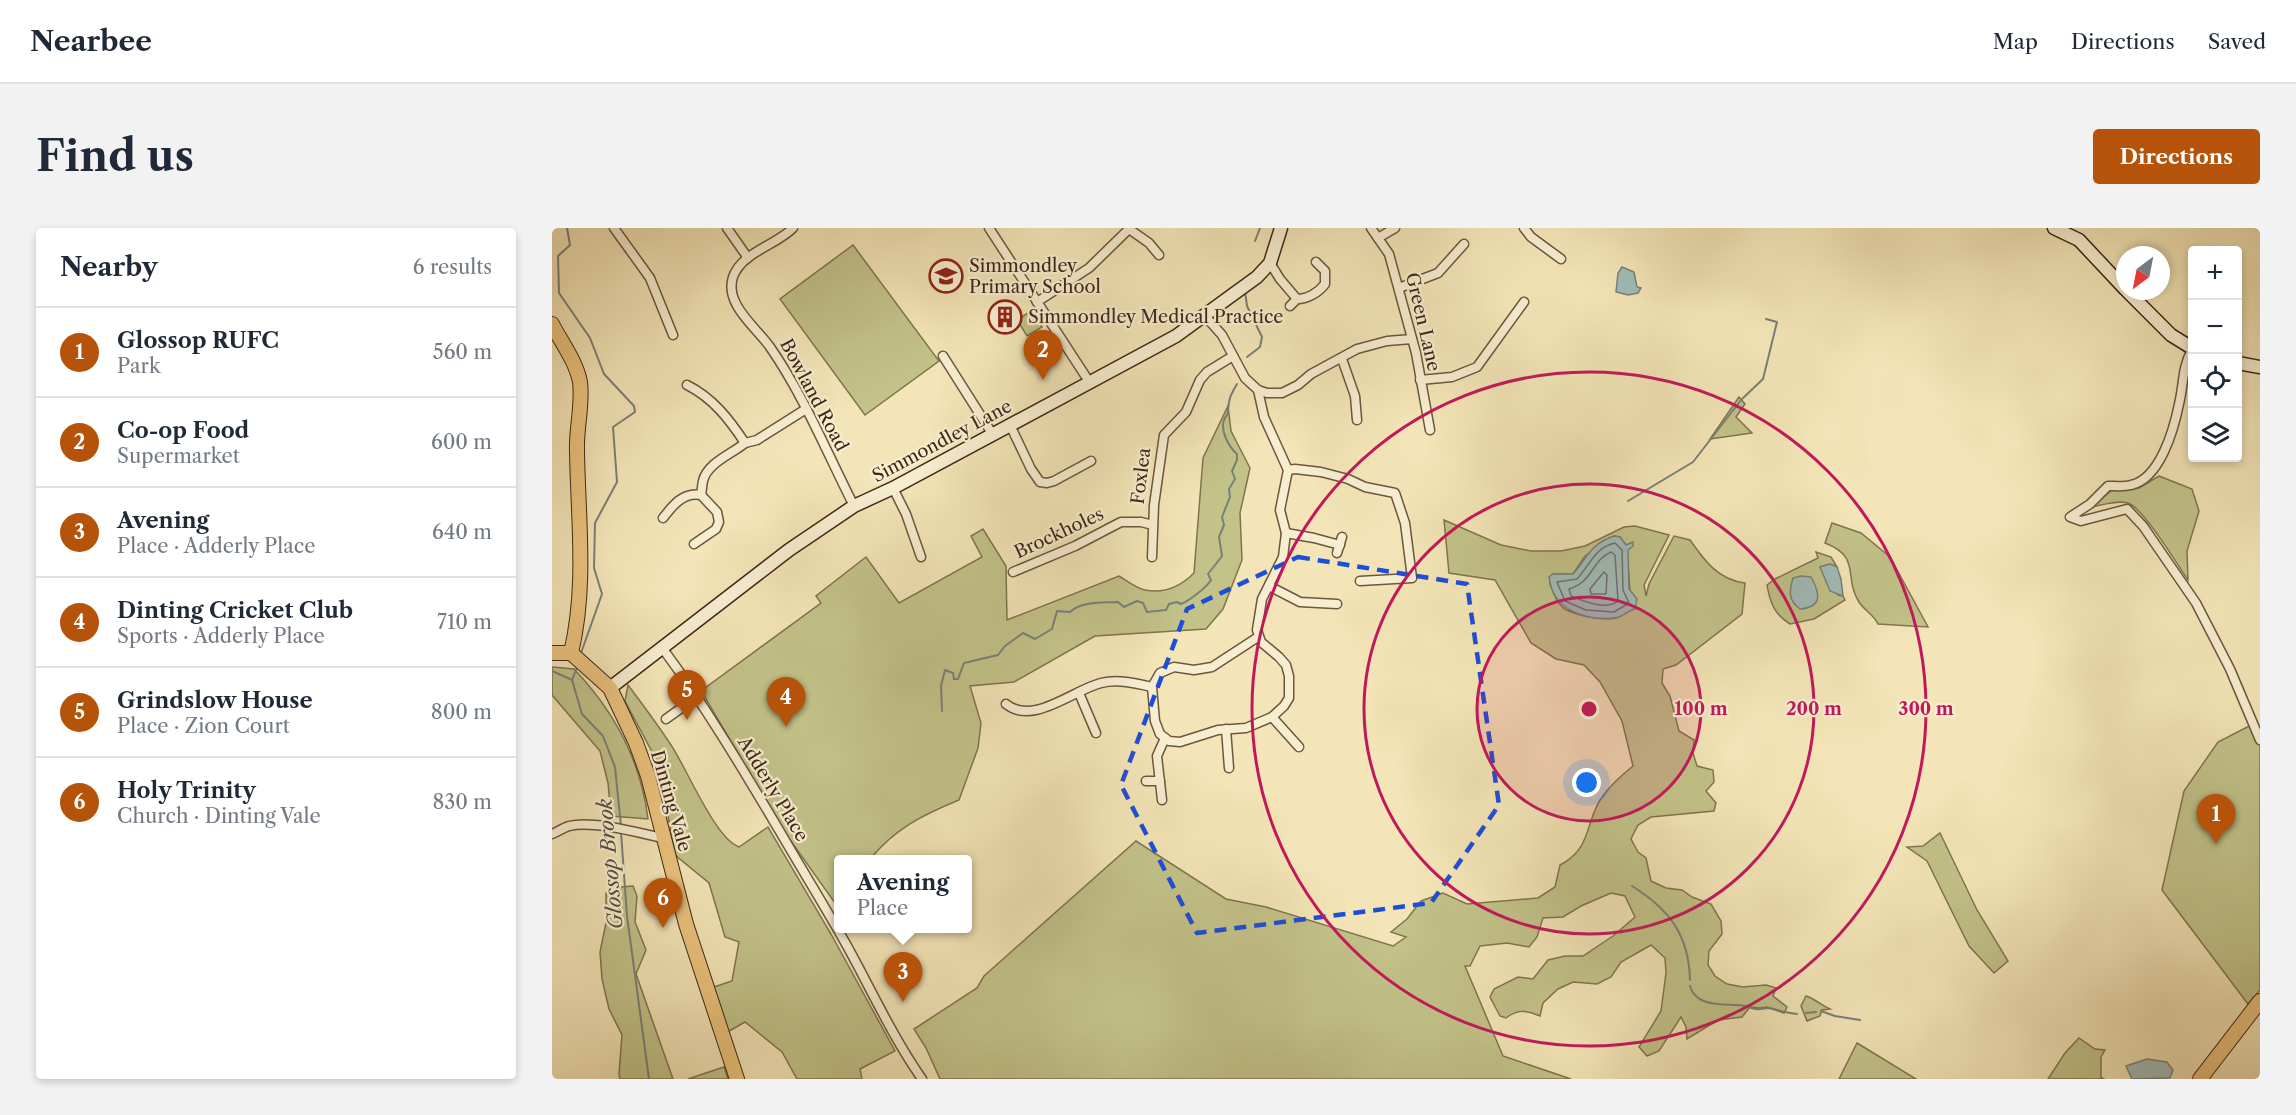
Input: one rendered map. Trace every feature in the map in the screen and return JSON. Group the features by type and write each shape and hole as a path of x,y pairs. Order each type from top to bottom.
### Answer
{"main road":[{"path":"552,324 573,361 581,396 577,451 581,527 581,596 578,624 571,653 552,653"},
{"name":"Dinting Vale","path":"571,653 610,688 636,743 648,776 694,948 737,1079"},
{"path":"2200,1079 2260,1000"}],"street":[{"path":"614,228 650,278 673,335"},
{"path":"727,228 748,258"},
{"name":"Bowland Road","path":"793,228 748,258 737,270 732,280 732,293 737,307 760,332 781,364 854,506"},
{"path":"989,228 1090,383"},
{"path":"1037,302 1089,268 1130,228 1149,243 1159,255"},
{"name":"Simmondley Lane","path":"610,688 782,555 854,506 893,488 1176,336 1257,278 1270,263 1281,228"},
{"name":"Green Lane","path":"1371,228 1389,254 1399,288 1412,339 1430,430"},
{"path":"1378,238 1395,228"},
{"path":"1524,228 1531,237 1561,260"},
{"path":"2054,228 2079,240 2116,279"},
{"path":"1399,288 1438,273 1464,243"},
{"path":"1270,263 1280,279 1297,298 1302,299 1325,284 1325,271 1316,262"},
{"path":"1290,306 1297,298"},
{"path":"2136,300 2171,335 2188,346"},
{"path":"1420,381 1452,376 1477,367 1524,302"},
{"path":"1205,316 1222,335 1245,378 1258,390 1268,393 1282,393 1357,349 1387,341 1412,339"},
{"path":"2190,354 2184,367 2180,401 2174,425 2163,454 2151,474 2132,485 2108,486 2090,504 2070,517 2081,521 2127,509 2142,526 2196,603 2230,669 2260,740"},
{"path":"944,356 993,435"},
{"name":"Foxlea","path":"1152,557 1153,525 1164,435 1186,412 1200,380 1207,372 1233,356"},
{"path":"1342,358 1355,396 1357,420"},
{"path":"2242,364 2260,367"},
{"path":"687,385 714,403 745,443"},
{"path":"1258,390 1264,417 1288,470 1280,510 1286,533 1283,556 1262,599 1256,625 1261,642 1280,657 1286,665 1289,676 1289,698 1272,717 1246,728 1226,729 1180,742 1165,738 1157,729 1152,687 1160,672 1174,667 1194,670 1212,667 1258,637"},
{"path":"701,495 703,479 714,464 745,443 757,440 806,409"},
{"path":"1010,425 1031,469 1040,482 1054,481 1091,461"},
{"path":"1288,470 1321,472 1365,487 1395,493 1405,523 1412,578 1360,581"},
{"path":"893,488 906,514 921,557"},
{"path":"663,518 683,497 692,493 701,495 717,512 720,522 716,529 694,544"},
{"name":"Brockholes","path":"1013,572 1075,546 1121,522 1141,522 1153,525"},
{"path":"1286,533 1340,545"},
{"path":"1269,586 1300,602 1334,603 1330,614"},
{"name":"Adderly Place","path":"663,649 698,696 747,774 834,923"},
{"path":"1006,704 1015,711 1030,712 1102,682 1118,681 1152,687"},
{"path":"1079,693 1096,733"},
{"path":"666,719 698,696"},
{"path":"1272,717 1299,747"},
{"path":"1226,729 1229,768"},
{"path":"1162,800 1157,756 1165,738"},
{"path":"1146,781 1160,781"},
{"path":"552,834 569,826 609,828 663,838"},
{"name":"Adderly Place","path":"839,933 900,1044 922,1079"}],"highlighted area":[{"path":"1298,557 1467,584 1499,805 1431,903 1197,933 1121,785 1187,609"}],"green space":[{"path":"853,245 939,361 865,415 780,299"},
{"path":"1031,311 1042,327 1027,336 1019,323 1023,316"},
{"path":"1739,397 1745,404 1736,417 1752,433 1710,439"},
{"path":"1228,406 1231,431 1250,468 1240,513 1242,560 1223,609 1206,629 1095,636 1014,682 970,686 981,723 978,748 959,800 933,811 899,831 873,855 834,855 834,902 783,830 703,694 705,688 821,603 816,596 866,557 899,603 982,557 971,536 983,529 1006,566 1007,620 1119,576 1145,590 1166,590 1178,585 1194,573 1203,458"},
{"path":"2159,476 2192,489 2199,511 2187,551 2188,580 2151,525 2134,507 2128,503 2119,502 2091,507 2112,490 2139,488"},
{"path":"1444,520 1501,545 1531,551 1561,551 1585,546 1624,527 1635,526 1669,535 1644,585 1646,596 1649,584 1674,536 1690,540 1706,562 1719,573 1745,583 1742,614 1676,665 1663,669 1662,683 1670,696 1679,731 1694,740 1693,753 1697,766 1713,770 1714,782 1706,791 1716,803 1714,811 1651,817 1638,825 1631,839 1638,852 1646,858 1651,881 1666,888 1682,890 1692,897 1711,904 1721,921 1722,934 1709,951 1708,965 1715,976 1727,984 1743,987 1766,985 1776,988 1773,996 1787,1007 1784,1013 1767,1007 1750,1007 1742,1017 1718,1020 1687,1039 1686,1027 1681,1017 1659,1051 1647,1056 1639,1047 1661,1011 1666,973 1665,958 1651,945 1621,962 1611,977 1597,984 1573,982 1558,989 1543,1003 1540,1016 1522,1011 1506,1018 1500,1016 1490,997 1494,989 1518,977 1533,979 1548,960 1565,956 1583,956 1613,936 1635,917 1625,896 1611,893 1563,917 1543,918 1537,937 1529,947 1507,943 1480,946 1470,966 1465,966 1503,1056 1571,1079 940,1079 926,1048 914,1029 977,988 984,976 1136,841 1226,899 1266,907 1393,946 1406,937 1391,932 1407,919 1421,901 1443,893 1467,904 1538,898 1555,887 1560,865 1570,859 1582,844 1600,800 1611,786 1633,766 1622,721 1600,682 1584,665 1556,659 1531,643 1495,580 1449,573","holes":["1614,536 1620,537 1626,545 1632,610 1616,618 1605,619 1590,617 1562,607 1550,584 1553,574 1573,574 1585,556"]},
{"path":"1832,523 1861,533 1890,557 1928,627 1878,624 1861,605 1854,593 1848,561 1844,555 1825,543"},
{"path":"1816,552 1831,557 1837,567 1830,564 1820,567 1838,595 1843,596 1845,600 1814,619 1790,624 1780,617 1774,608 1767,585 1818,558"},
{"path":"552,667 574,669 613,720 632,757 648,819 611,816 608,783 600,751 552,695"},
{"path":"628,685 678,756 720,831 739,847 768,827 831,934 895,1051 860,1069 862,1079 797,1079 782,1052 745,1022 726,1033 711,988 732,981 739,942 725,937 709,883 675,855 659,765 625,701"},
{"path":"2251,725 2260,744 2260,990 2248,1004 2162,890 2184,791 2218,742"},
{"path":"1940,833 1977,910 2008,961 1994,973 1969,946 1927,861 1907,847 1923,846"},
{"path":"633,886 637,896 635,922 646,950 636,974 673,1079 620,1079 622,1035 609,1009 602,979 600,952 606,923 606,893 621,887"},
{"path":"1806,996 1830,1009 1822,1010 1820,1016 1807,1021 1801,1006"},
{"path":"2079,1038 2095,1049 2105,1050 2101,1057 2101,1077 2104,1079 2048,1079 2065,1053"},
{"path":"1857,1043 1916,1079 1839,1079"},
{"path":"724,1067 728,1079 688,1079"}],"water":[{"path":"1622,267 1634,272 1637,287 1641,288 1638,293 1628,295 1616,292 1618,273"},
{"path":"1614,536 1620,537 1626,545 1633,542 1633,546 1628,550 1629,589 1637,599 1635,609 1617,618 1592,618 1572,611 1557,598 1549,577 1553,574 1573,574 1594,547"},
{"path":"1830,564 1837,567 1843,596 1830,591 1820,567"},
{"path":"1811,577 1818,598 1813,605 1800,609 1791,599 1790,592 1793,578"},
{"path":"2147,1059 2167,1062 2173,1070 2170,1078 2132,1079 2126,1066"}],"waterway":[{"path":"567,228 570,245 558,256 559,293 590,338 604,374 634,406 635,412 613,427 617,482 595,523 594,568 602,594 581,653"},
{"path":"1255,241 1260,228"},
{"path":"1245,291 1247,306 1262,337 1260,347 1247,357"},
{"path":"1742,399 1763,379 1777,322 1766,319"},
{"path":"942,711 941,686 945,670 953,673 954,679 958,679 964,663 998,655 1005,646 1023,633 1035,639 1052,629 1057,611 1070,612 1086,604 1100,603 1118,602 1124,607 1137,601 1143,603 1147,612 1166,610 1169,604 1177,602 1181,604 1209,583 1211,580 1208,574 1222,556 1219,537 1224,525 1222,517 1230,497 1229,489 1235,479 1232,471 1237,454 1226,438 1223,424 1230,397 1237,384"},
{"path":"1628,501 1693,462 1741,400"},
{"path":"572,680 577,667"},
{"name":"Glossop Brook","path":"552,671 572,680 582,714 603,736 615,767 621,826"},
{"name":"Glossop Brook","path":"621,832 627,916 649,1079"},
{"path":"1632,886 1657,904 1674,925 1686,950 1690,980"},
{"path":"1690,986 1693,993 1705,1002 1755,1009 1769,1008 1797,1014"},
{"path":"1821,1011 1860,1020"},
{"path":"1806,1013 1816,1012"}],"place":[{"name":"Simmondley Primary School","path":"946,276"},
{"name":"Simmondley Medical Practice","path":"1005,317"},
{"name":"Co-op Food","path":"1043,380"},
{"name":"Grindslow House","path":"687,720"},
{"name":"Dinting Cricket Club","path":"786,727"},
{"name":"Glossop RUFC","path":"2216,844"},
{"name":"Holy Trinity","path":"663,928"},
{"name":"Avening","path":"903,1002"}]}
